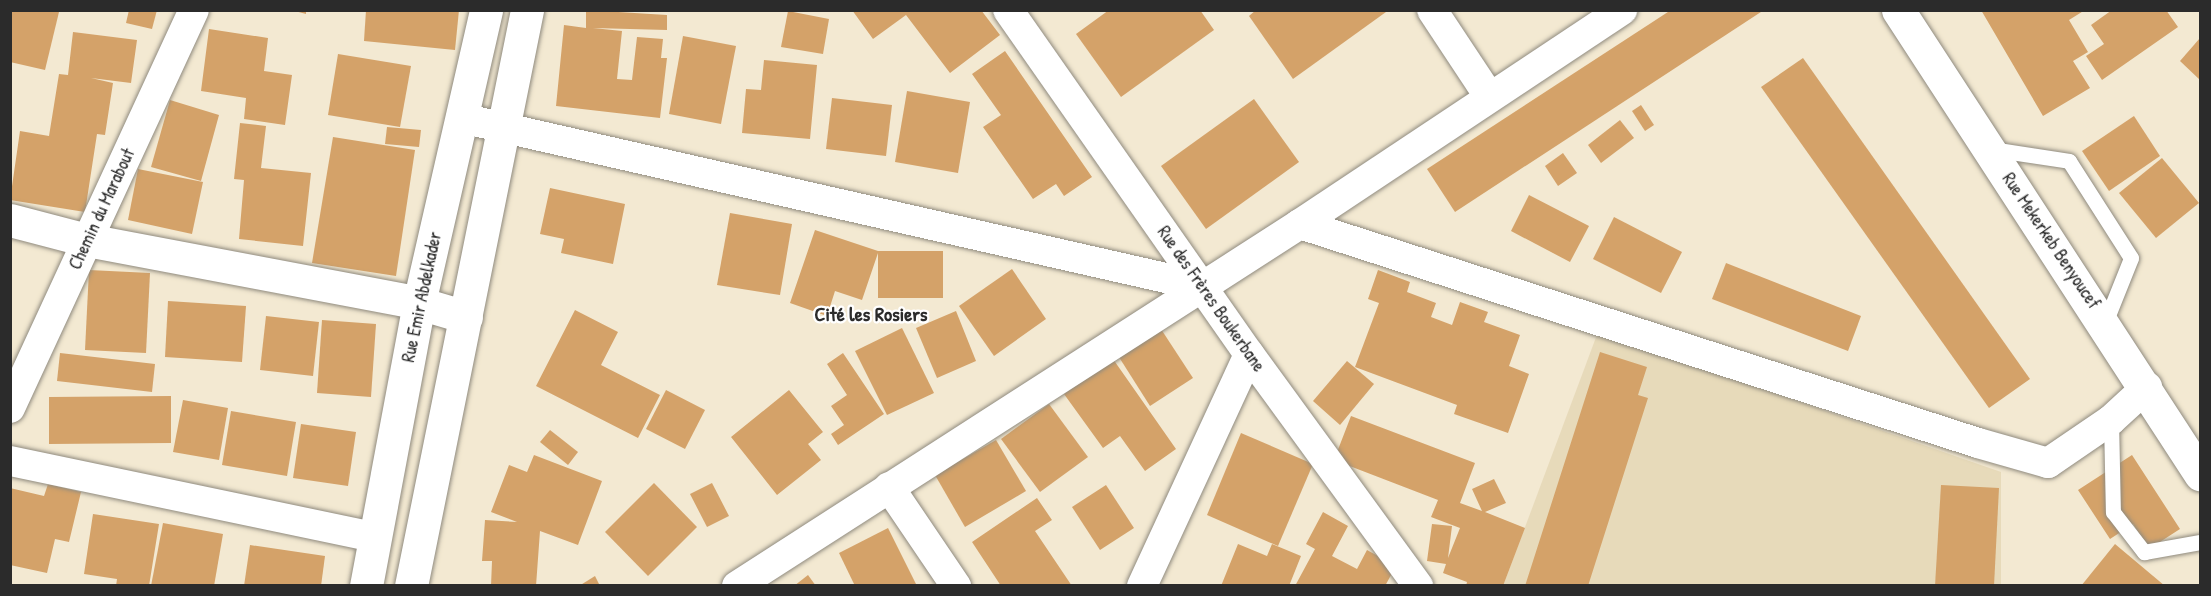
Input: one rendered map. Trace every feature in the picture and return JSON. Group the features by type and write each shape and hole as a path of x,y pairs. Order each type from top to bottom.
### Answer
{"street":[{"name":"Chemin du Marabout","path":"10,408 194,10"},
{"name":"Rue Emir Abdelkader","path":"366,585 419,303 486,10"},
{"path":"411,585 527,10"},
{"name":"Rue des Frères Boukerbane","path":"1008,10 1249,354 1418,585"},
{"path":"1432,10 1489,96"},
{"path":"737,585 1300,224 1489,96 1622,10"},
{"name":"Rue Mekerkeb Benyoucef","path":"1898,10 2147,387 2200,474"},
{"path":"461,118 503,130 1201,286"},
{"path":"10,220 87,240 419,303 466,317"},
{"path":"1300,224 1944,433 2049,463 2111,420 2147,387"},
{"path":"1142,585 1249,354"},
{"path":"10,461 375,537"},
{"path":"889,487 956,585"}],"lane":[{"path":"1989,149 2069,160 2130,258 2105,323"},
{"path":"2111,420 2113,512 2144,552 2200,542"}],"shaded area":[{"path":"1598,332 2001,472 2001,585 1503,586"}],"building":[{"path":"10,10 59,12 45,70 10,62"},
{"path":"129,10 157,10 152,29 126,23"},
{"path":"291,10 306,10 306,14"},
{"path":"366,10 459,10 455,50 364,41"},
{"path":"586,10 667,15 667,30 593,28 622,31 617,79 632,80 637,37 663,39 661,58 667,58 660,118 556,106 564,25 586,28"},
{"path":"852,10 981,10 1000,35 950,73 906,15 873,39"},
{"path":"1109,10 1200,10 1214,30 1121,97 1076,34"},
{"path":"1256,10 1385,10 1386,12 1293,79 1249,16"},
{"path":"1671,10 1764,10 1455,212 1427,169"},
{"path":"1981,10 2085,10 2069,20 2088,52 2073,61 2090,88 2043,116"},
{"path":"2112,10 2166,10 2178,27 2102,80 2086,56 2104,44 2091,25"},
{"path":"788,11 829,19 823,54 781,47"},
{"path":"209,29 268,38 264,71 292,75 285,125 244,119 246,98 201,91"},
{"path":"73,32 137,40 131,83 91,78 113,83 105,135 97,134 85,212 10,200 20,131 49,136 59,74 68,75"},
{"path":"683,36 736,46 721,124 669,114"},
{"path":"2200,38 2200,80 2180,61"},
{"path":"1005,51 1092,177 1064,196 1056,184 1033,199 983,127 1001,115 972,74"},
{"path":"338,54 411,66 400,127 328,115"},
{"path":"1803,58 2030,379 1989,408 1761,87"},
{"path":"764,60 817,65 810,139 742,133 746,89 761,90"},
{"path":"907,91 970,102 958,173 895,162"},
{"path":"832,98 892,105 886,156 826,149"},
{"path":"1254,99 1299,162 1206,229 1161,166"},
{"path":"170,100 219,115 201,181 151,167"},
{"path":"1641,105 1654,125 1645,131 1632,111"},
{"path":"2134,116 2160,156 2109,191 2082,151"},
{"path":"1620,120 1634,138 1601,163 1588,145"},
{"path":"240,123 266,126 261,168 311,173 303,246 239,239 244,180 234,179"},
{"path":"387,127 421,130 419,147 385,144"},
{"path":"333,137 415,150 396,276 312,263"},
{"path":"1563,153 1577,173 1558,186 1545,166"},
{"path":"2162,158 2199,203 2156,238 2119,193"},
{"path":"138,169 203,182 192,234 128,220"},
{"path":"550,188 625,204 613,264 561,253 564,239 540,234"},
{"path":"1529,195 1589,226 1570,262 1511,231"},
{"path":"730,213 792,224 780,295 717,285"},
{"path":"1614,217 1682,252 1661,293 1593,259"},
{"path":"815,230 878,251 943,251 943,298 878,298 878,253 862,300 835,291 827,316 790,303"},
{"path":"1726,263 1861,316 1848,351 1712,299"},
{"path":"1012,269 1046,319 994,356 959,306"},
{"path":"89,270 150,273 146,353 85,350"},
{"path":"1378,270 1410,282 1407,292 1436,303 1431,317 1452,325 1460,302 1488,312 1484,322 1520,335 1509,366 1529,374 1508,433 1454,414 1457,405 1355,367 1379,303 1368,299"},
{"path":"168,301 246,306 242,362 165,357"},
{"path":"575,310 618,332 601,365 660,395 638,438 536,386"},
{"path":"956,311 976,361 937,378 916,328"},
{"path":"266,316 319,322 313,376 260,370"},
{"path":"322,320 376,324 371,397 317,393"},
{"path":"1159,326 1193,378 1150,406 1117,354"},
{"path":"902,328 934,393 887,415 855,351"},
{"path":"1600,352 1647,367 1638,395 1648,398 1588,586 1525,586"},
{"path":"60,353 155,364 152,392 57,381"},
{"path":"843,353 884,414 838,445 831,434 844,425 831,406 847,395 827,364"},
{"path":"1113,359 1176,449 1145,471 1120,436 1103,448 1064,394"},
{"path":"1347,361 1374,384 1340,425 1313,401"},
{"path":"666,390 705,410 685,449 646,429"},
{"path":"789,390 823,432 808,444 821,460 777,495 731,437"},
{"path":"171,396 171,443 49,444 49,397"},
{"path":"183,400 228,408 219,460 173,452"},
{"path":"1049,404 1088,457 1040,492 1001,439"},
{"path":"231,411 296,422 287,476 222,465"},
{"path":"1351,416 1475,463 1460,503 1482,511 1472,489 1494,479 1506,503 1485,512 1525,528 1503,586 1466,586 1467,582 1443,573 1446,564 1427,561 1432,524 1452,526 1448,558 1460,528 1431,517 1438,500 1334,460"},
{"path":"301,424 356,432 348,486 293,478"},
{"path":"550,430 578,452 568,465 540,442"},
{"path":"1241,433 1313,464 1278,546 1207,515"},
{"path":"996,440 1026,491 965,527 935,475"},
{"path":"534,455 602,481 578,545 540,531 536,586 491,586 492,561 482,561 485,520 517,522 491,512 509,465 527,472"},
{"path":"2132,455 2180,529 2149,549 2133,524 2110,539 2078,490"},
{"path":"654,483 697,527 648,576 605,532"},
{"path":"712,483 729,516 707,527 690,494"},
{"path":"48,484 81,492 69,542 55,539 47,573 10,565 10,488 44,496"},
{"path":"1106,485 1134,528 1100,550 1072,507"},
{"path":"1941,485 1999,488 1994,586 1935,586"},
{"path":"1037,498 1052,520 1035,531 1072,586 1001,586 972,542"},
{"path":"1323,512 1348,526 1332,556 1357,569 1367,550 1396,566 1385,586 1295,586 1315,549 1306,544"},
{"path":"93,514 159,524 149,586 116,586 117,579 84,574"},
{"path":"163,523 223,534 214,586 151,586"},
{"path":"888,528 917,586 855,586 839,553"},
{"path":"1238,544 1267,556 1272,544 1301,556 1289,586 1221,586"},
{"path":"2115,544 2165,586 2081,586"},
{"path":"250,545 325,556 321,586 244,586"},
{"path":"808,575 816,586 794,586"},
{"path":"595,576 600,586 579,586"}],"district":[{"name":"Cité les Rosiers","path":"871,313"}]}
